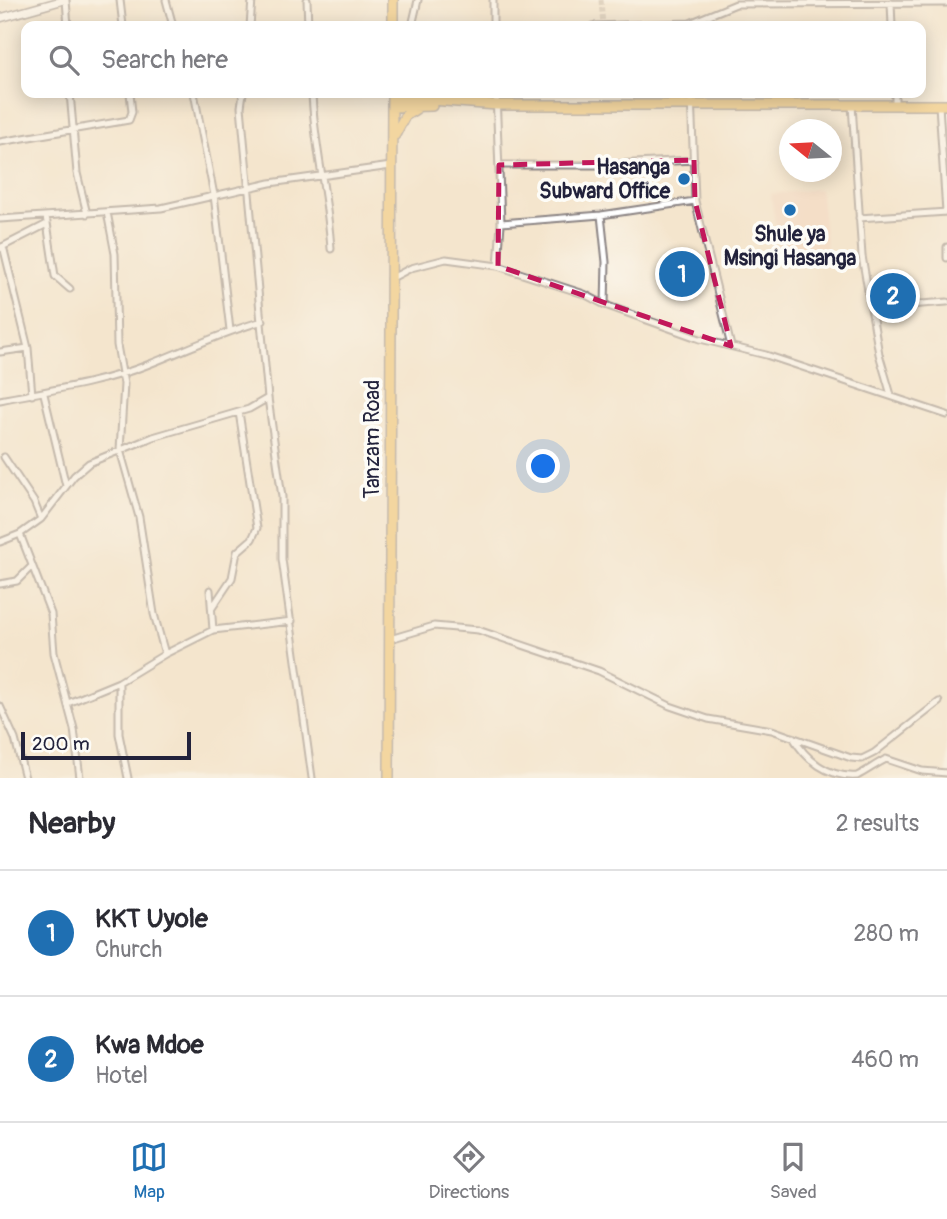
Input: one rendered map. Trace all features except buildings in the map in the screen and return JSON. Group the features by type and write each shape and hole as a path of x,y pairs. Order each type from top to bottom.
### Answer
{"highway":[{"path":"393,0 393,21"},
{"path":"414,98 420,103"},
{"path":"392,100 497,105 943,105"},
{"name":"Tanzam Road","path":"389,778 392,100"},
{"path":"392,143 401,122 420,103"}],"street":[{"path":"0,18 65,0 67,21"},
{"path":"120,0 122,21"},
{"path":"166,0 172,21"},
{"path":"250,21 252,0"},
{"path":"307,0 308,21"},
{"path":"413,21 418,0"},
{"path":"493,0 494,21"},
{"path":"723,0 723,7"},
{"path":"696,21 723,7 753,3 882,1 947,4"},
{"path":"891,3 892,21"},
{"path":"70,98 77,173 87,214"},
{"path":"0,142 129,120 130,98"},
{"path":"195,98 214,195 230,330"},
{"path":"242,98 268,398 282,497 282,559 312,778"},
{"path":"312,98 314,138 323,176 331,249"},
{"path":"496,98 501,223 498,266"},
{"path":"691,98 695,201 731,346"},
{"path":"895,98 895,106"},
{"path":"852,105 862,256 879,354 891,395"},
{"path":"859,218 947,212 943,105"},
{"path":"499,165 595,165 694,160"},
{"path":"0,219 161,208 251,187 392,166"},
{"path":"501,223 601,215 695,201"},
{"path":"107,212 115,254 117,345 123,373 120,450 139,517 154,614 164,654"},
{"path":"601,215 606,262 605,305"},
{"path":"46,216 55,276 70,289"},
{"path":"32,395 28,348 1,247 47,224"},
{"path":"947,247 947,258"},
{"path":"390,279 411,268 446,259 498,266 700,339 891,395 947,415"},
{"path":"872,308 947,302"},
{"path":"0,400 44,394 123,373 230,330 263,321"},
{"path":"0,352 28,348"},
{"path":"44,394 66,487"},
{"path":"0,542 20,534 41,519 81,469 120,450 239,412 268,398"},
{"path":"212,608 232,578 237,552 252,539 257,524 239,412"},
{"path":"4,457 34,502 41,519"},
{"path":"20,534 51,614 54,653 68,703 80,778"},
{"path":"0,584 17,580 33,566"},
{"path":"210,590 213,630"},
{"path":"68,703 118,682 164,654 213,630 292,621"},
{"path":"388,640 434,626 478,630 599,671 670,706 708,719 772,730 830,752 862,759 882,748 939,702"},
{"path":"118,682 119,734 128,778"},
{"path":"0,706 15,739 25,778"},
{"path":"793,737 805,760 827,775 851,778 886,759 922,771 947,773"}],"highlighted area":[{"path":"694,160 695,201 731,346 498,266 499,165"}],"shaded area":[{"path":"820,189 828,258 781,265 771,194"}],"tunnel":[{"path":"601,0 603,21"},
{"path":"649,98 649,104"}],"place":[{"name":"Hasanga Subward Office","path":"684,179"},
{"name":"Shule ya Msingi Hasanga","path":"790,210"},
{"name":"KKT Uyole","path":"682,274"},
{"name":"Kwa Mdoe","path":"893,296"}]}
